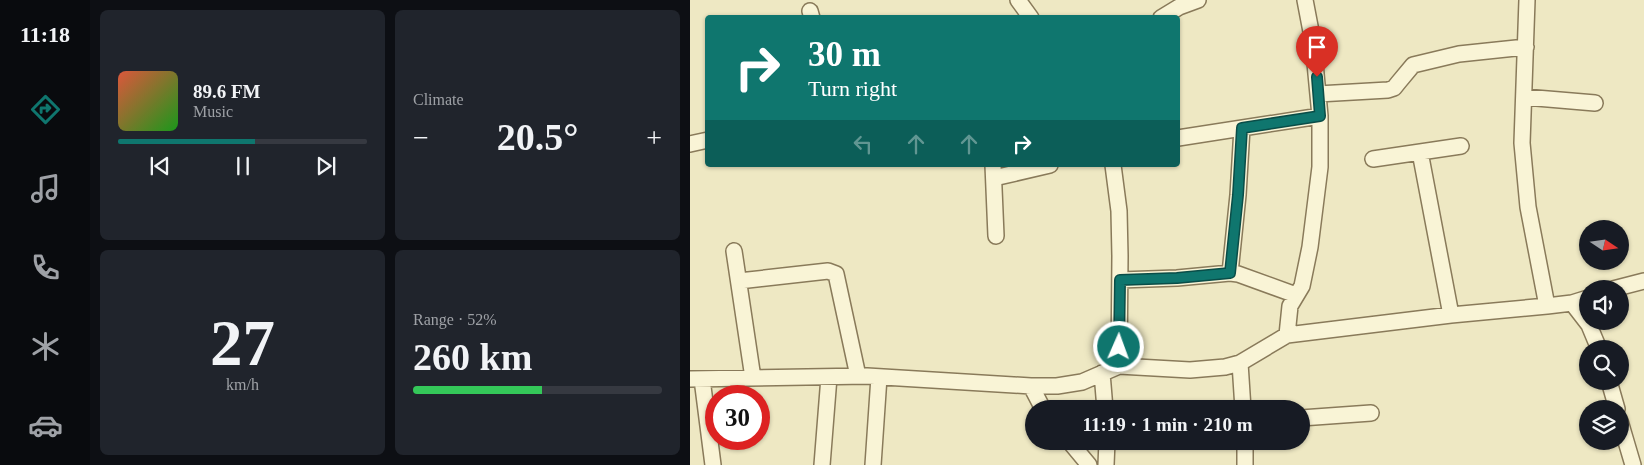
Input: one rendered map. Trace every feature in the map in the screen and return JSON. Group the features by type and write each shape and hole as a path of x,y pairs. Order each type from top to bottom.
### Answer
{"street":[{"path":"1018,0 1029,15"},
{"path":"1166,15 1198,0"},
{"path":"1287,335 1290,306 1302,286 1320,167 1320,116 1313,42 1306,0"},
{"path":"1527,0 1522,143 1527,195 1548,306"},
{"path":"1318,94 1388,90 1394,88 1413,65 1459,54 1526,47"},
{"path":"1524,97 1595,103"},
{"path":"1180,138 1320,116"},
{"path":"1230,273 1238,195 1242,128"},
{"path":"690,144 705,141"},
{"path":"1373,159 1461,146"},
{"path":"1420,152 1451,315"},
{"path":"996,236 993,171 1031,167"},
{"path":"1113,167 1118,211 1120,280 1119,366"},
{"path":"734,251 753,378"},
{"path":"739,281 828,271 836,274 858,376"},
{"path":"1120,280 1177,278 1230,273 1238,274 1296,296"},
{"path":"1629,285 1644,281"},
{"path":"713,465 696,379 879,376 1030,386 1057,386 1082,382 1119,366 1210,369 1240,363 1287,335 1451,315 1548,306 1579,301"},
{"path":"1572,303 1589,325 1595,340"},
{"path":"1240,363 1242,400"},
{"path":"1102,373 1104,400"},
{"path":"822,465 828,376"},
{"path":"873,465 879,376"},
{"path":"1030,386 1038,400"},
{"path":"1310,417 1371,413"},
{"path":"1076,450 1089,465"},
{"path":"1106,465 1107,450"},
{"path":"1245,450 1245,465"},
{"path":"1629,450 1633,465"}],"route":[{"path":"1119,347 1120,280 1177,278 1230,273 1238,195 1242,128 1320,116 1317,77"}]}
